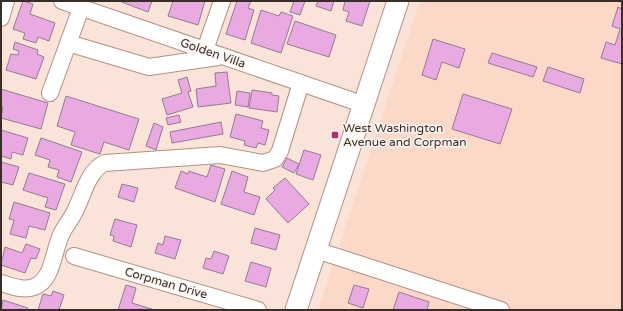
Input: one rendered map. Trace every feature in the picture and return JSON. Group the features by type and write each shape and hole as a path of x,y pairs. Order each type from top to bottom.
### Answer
{"main road":[{"path":"296,310 365,105 398,1"}],"street":[{"path":"1,18 6,1"},
{"name":"Golden Villa","path":"62,1 92,7 205,50 365,105"},
{"path":"205,50 222,1"},
{"path":"50,93 68,43 92,7"},
{"path":"68,43 149,67 222,56"},
{"path":"1,283 21,289 28,289 42,283 47,276 61,235 75,212 93,174 100,165 105,163 220,155 263,163 275,159 280,151 301,83"},
{"path":"316,250 501,310"},
{"name":"Corpman Drive","path":"74,256 258,310"}],"shaded area":[{"path":"420,1 622,1 622,310 318,310"}],"building":[{"path":"23,1 33,4 30,14 55,23 49,41 38,37 36,43 23,39 25,33 13,29"},
{"path":"119,1 152,1 148,12"},
{"path":"173,1 205,1 198,25 168,16"},
{"path":"237,1 251,1 248,8 254,10 245,40 226,34"},
{"path":"294,1 305,1 300,15 290,12"},
{"path":"318,1 334,1 331,11 316,6"},
{"path":"345,1 370,1 362,26 346,21 349,12 343,10"},
{"path":"618,7 622,9 622,64 601,58 606,42 615,45 620,29 612,26"},
{"path":"261,10 279,16 281,12 293,16 281,53 251,43"},
{"path":"295,21 336,35 329,57 287,44"},
{"path":"433,39 465,49 459,68 442,62 436,80 422,75"},
{"path":"15,42 38,50 37,54 44,57 36,79 6,70 11,54 18,55 19,51 13,49"},
{"path":"492,53 537,67 533,77 488,63"},
{"path":"548,67 584,79 580,93 543,81"},
{"path":"227,72 231,103 198,107 196,89 216,86 215,73"},
{"path":"187,77 191,91 188,92 193,107 167,115 162,99 182,93 178,80"},
{"path":"1,89 48,103 41,129 1,118 3,107 1,107"},
{"path":"252,90 272,93 272,95 279,96 277,112 249,108"},
{"path":"237,91 250,93 248,107 235,105"},
{"path":"463,94 512,109 500,144 452,129"},
{"path":"66,96 139,119 129,150 104,142 100,154 71,145 75,132 57,126"},
{"path":"236,114 263,121 261,128 269,130 265,145 258,143 256,148 244,145 245,141 230,137"},
{"path":"179,115 181,122 168,125 166,118"},
{"path":"221,122 223,134 172,143 170,132"},
{"path":"154,123 163,127 156,150 146,146"},
{"path":"1,130 28,138 23,155 12,152 11,159 1,156"},
{"path":"41,138 82,152 71,182 57,177 59,170 48,167 50,160 35,155"},
{"path":"304,150 321,155 313,180 296,174"},
{"path":"287,158 299,164 294,173 282,167"},
{"path":"1,162 19,167 13,185 1,182"},
{"path":"211,165 225,169 215,202 175,188 181,171 188,174 189,171 207,177"},
{"path":"232,171 248,177 244,192 260,197 254,215 221,204"},
{"path":"29,173 65,184 56,210 45,207 48,198 23,190"},
{"path":"285,178 309,204 288,223 266,199 275,190 273,188"},
{"path":"122,184 138,188 134,202 118,197"},
{"path":"14,202 50,213 45,230 29,226 26,238 10,234 14,220 9,219"},
{"path":"115,219 137,225 131,247 113,241 114,236 110,235"},
{"path":"255,228 280,235 276,250 251,243"},
{"path":"165,236 181,240 175,259 155,253 158,243 163,245"},
{"path":"26,244 40,249 36,259 31,258 25,273 1,265 5,247 22,253"},
{"path":"214,251 229,256 223,274 203,268 206,258 211,259"},
{"path":"251,262 271,268 266,287 245,281"},
{"path":"126,285 136,288 132,303 155,310 118,310"},
{"path":"354,285 369,289 363,308 348,303"},
{"path":"53,291 64,295 59,310 38,310 43,294 51,296"},
{"path":"399,292 429,302 427,310 393,310"},
{"path":"3,300 28,308 27,310 1,310"}],"place":[{"name":"West Washington Avenue and Corpman","path":"335,135"}]}
